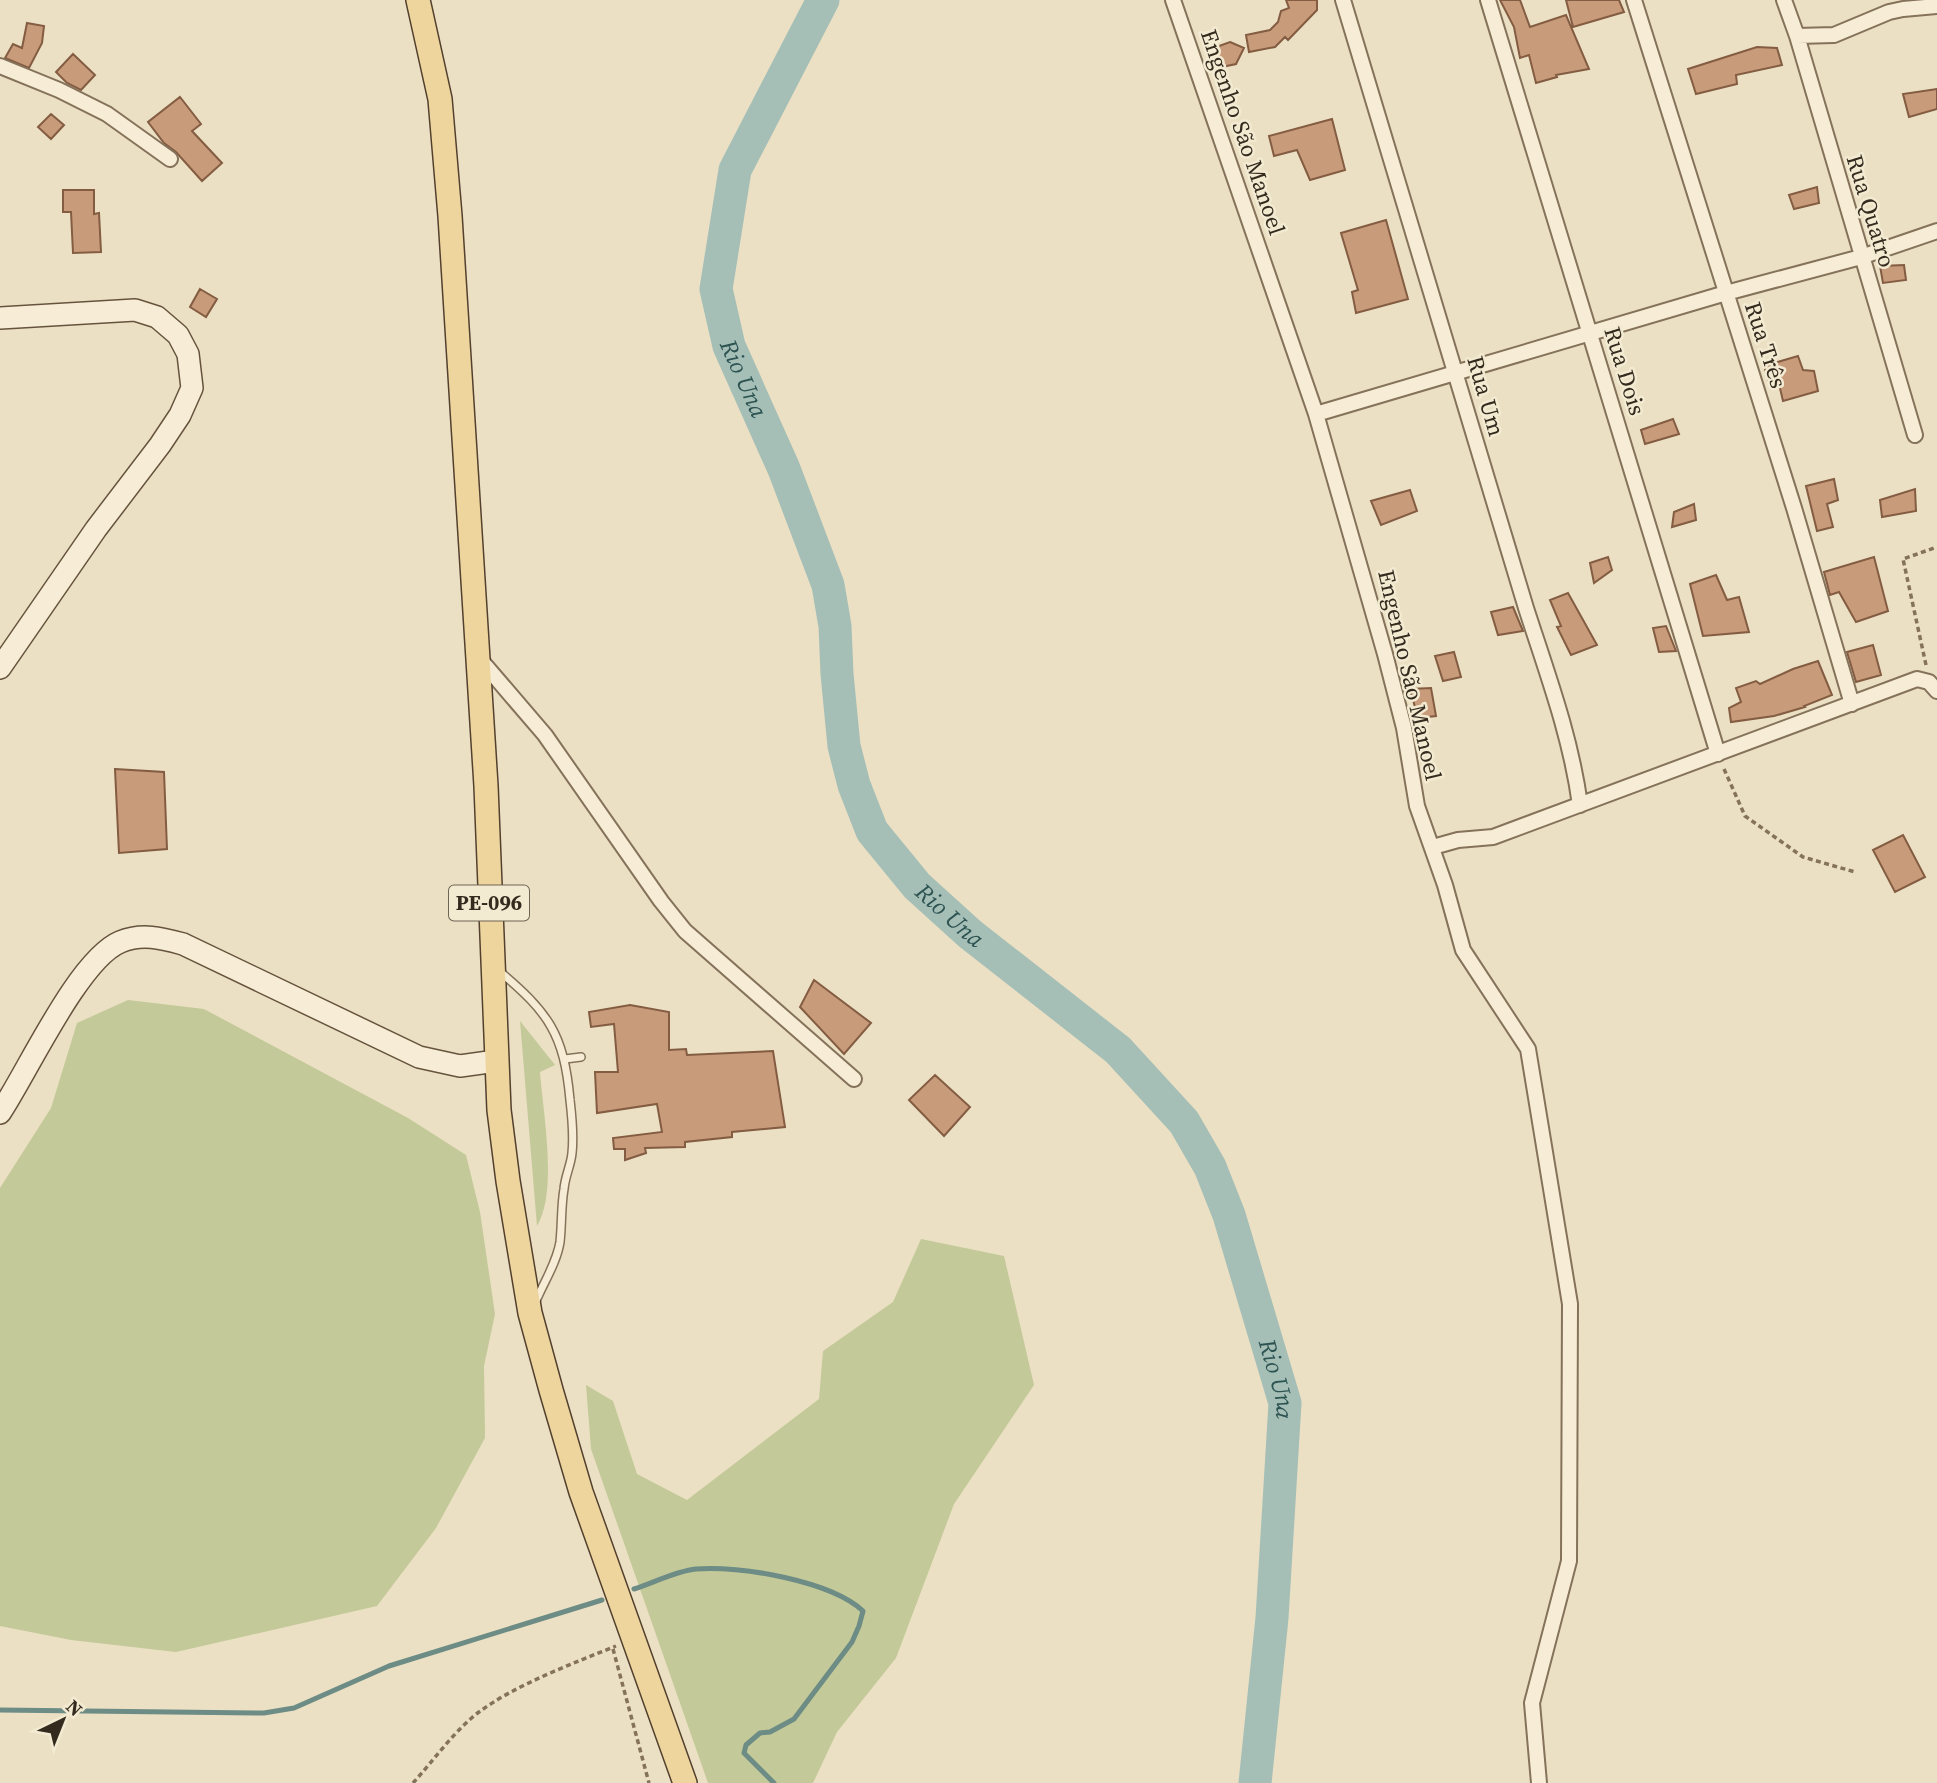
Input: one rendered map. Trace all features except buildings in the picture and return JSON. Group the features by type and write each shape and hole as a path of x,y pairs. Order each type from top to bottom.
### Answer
{"main road":[{"name":"PE-096","path":"418,0 440,99 450,216 479,658 496,1061 508,1181 530,1313 623,1642 685,1783"}],"street":[{"name":"Rua Um","path":"1343,0 1566,736 1575,767 1580,805"},
{"name":"Rua Dois","path":"1488,0 1718,754"},
{"name":"Rua Três","path":"1633,0 1794,508 1852,704"},
{"name":"Rua Quatro","path":"1784,0 1915,435"},
{"name":"Engenho São Manoel","path":"1176,1 1316,414 1385,654 1404,728 1417,806 1433,847 1463,950 1528,1049 1570,1304 1569,1561 1532,1703 1539,1783"},
{"path":"1797,36 1834,35 1889,12 1937,6"},
{"path":"0,66 59,90 107,114 170,159"},
{"path":"1316,414 1726,293 1861,257 1937,231"},
{"path":"0,318 135,310 157,317 178,335 188,354 192,388 180,415 160,445 0,667"},
{"path":"479,658 545,735 661,901 685,930 854,1079"},
{"path":"1433,847 1458,840 1493,837 1917,679 1933,687"},
{"path":"0,1113 58,1015 94,963 118,943 140,937 155,936 183,944 419,1057 460,1066 496,1061"}],"lane":[{"path":"492,965 530,998 561,1044 574,1133 564,1185 559,1244 554,1262 530,1313"},
{"path":"565,1059 581,1057"}],"path":[{"path":"1933,687 1903,559 1937,547"},
{"path":"1718,754 1745,816 1803,857 1854,872"},
{"path":"413,1783 479,1712 562,1668 623,1642 649,1783"}],"green space":[{"path":"128,1000 204,1009 408,1118 466,1155 480,1212 495,1314 484,1366 485,1438 436,1528 377,1606 176,1652 71,1640 0,1626 0,1188 51,1108 77,1023"},
{"path":"520,1021 555,1065 540,1072 548,1173 547,1193 537,1226"},
{"path":"921,1239 1004,1256 1034,1385 954,1504 896,1658 837,1732 813,1783 708,1783 591,1449 586,1385 613,1401 637,1474 687,1500 819,1399 823,1351 893,1302"}],"waterway":[{"name":"Rio Una","path":"823,0 735,170 716,289 729,346 784,469 828,585 835,626 844,746 854,785 872,831 917,886 970,934 1118,1050 1184,1122 1210,1167 1229,1215 1285,1403 1272,1618 1255,1783"},
{"path":"634,1589 688,1570 736,1570 807,1583 848,1600 863,1611 852,1642 794,1719 770,1732 760,1733 746,1745 744,1753 774,1783"},
{"path":"0,1710 264,1713 294,1708 389,1666 602,1600"}]}
